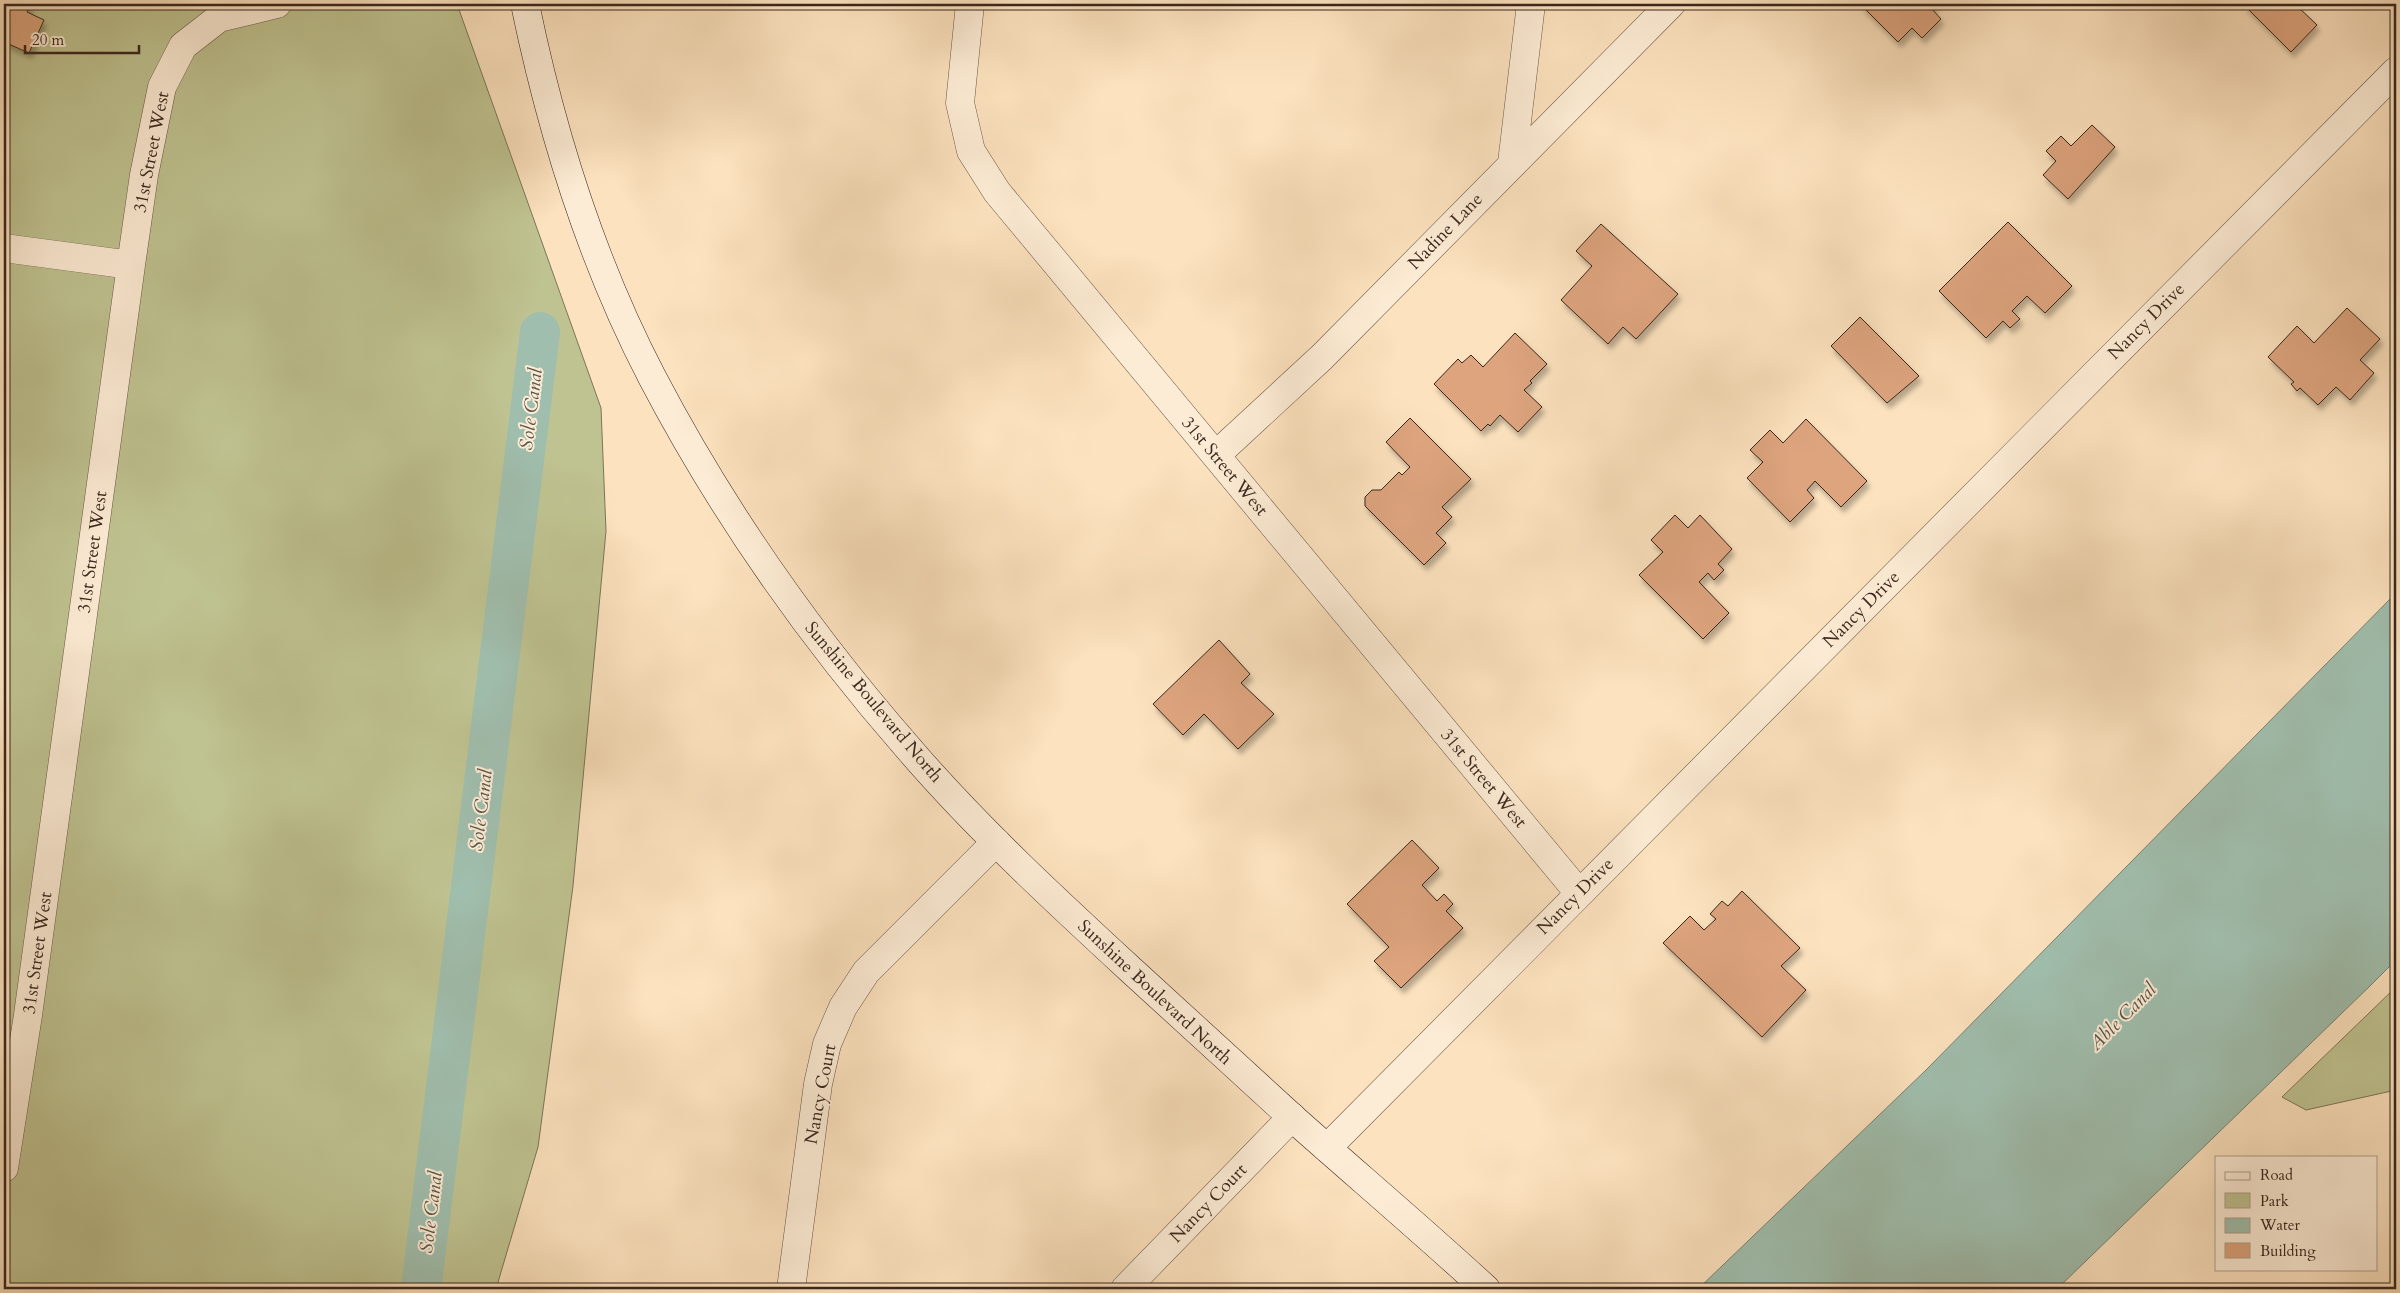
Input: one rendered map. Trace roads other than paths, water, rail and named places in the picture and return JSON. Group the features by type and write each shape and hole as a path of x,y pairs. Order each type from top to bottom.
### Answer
{"street":[{"name":"31st Street West","path":"4,1168 28,1015 144,175 162,88 183,46 219,18 277,4"},
{"name":"Sunshine Boulevard North","path":"525,4 565,162 606,273 651,375 708,475 785,591 837,662 909,750 1041,888 1292,1117 1486,1289"},
{"name":"31st Street West","path":"970,4 960,103 971,151 997,192 1579,893"},
{"path":"1512,163 1531,4"},
{"name":"Nadine Lane","path":"1216,456 1322,357 1671,4"},
{"name":"Nancy Drive","path":"1327,1148 2396,71"},
{"path":"4,248 131,265"},
{"name":"Nancy Court","path":"791,1289 818,1084 827,1044 843,1006 866,972 996,842"},
{"name":"Nancy Court","path":"1124,1289 1292,1117"}],"water":[{"name":"Able Canal","path":"2396,593 2396,960 2372,984 2057,1289 1698,1289 1926,1070"}],"waterway":[{"name":"Sole Canal","path":"421,1289 540,332"}]}
